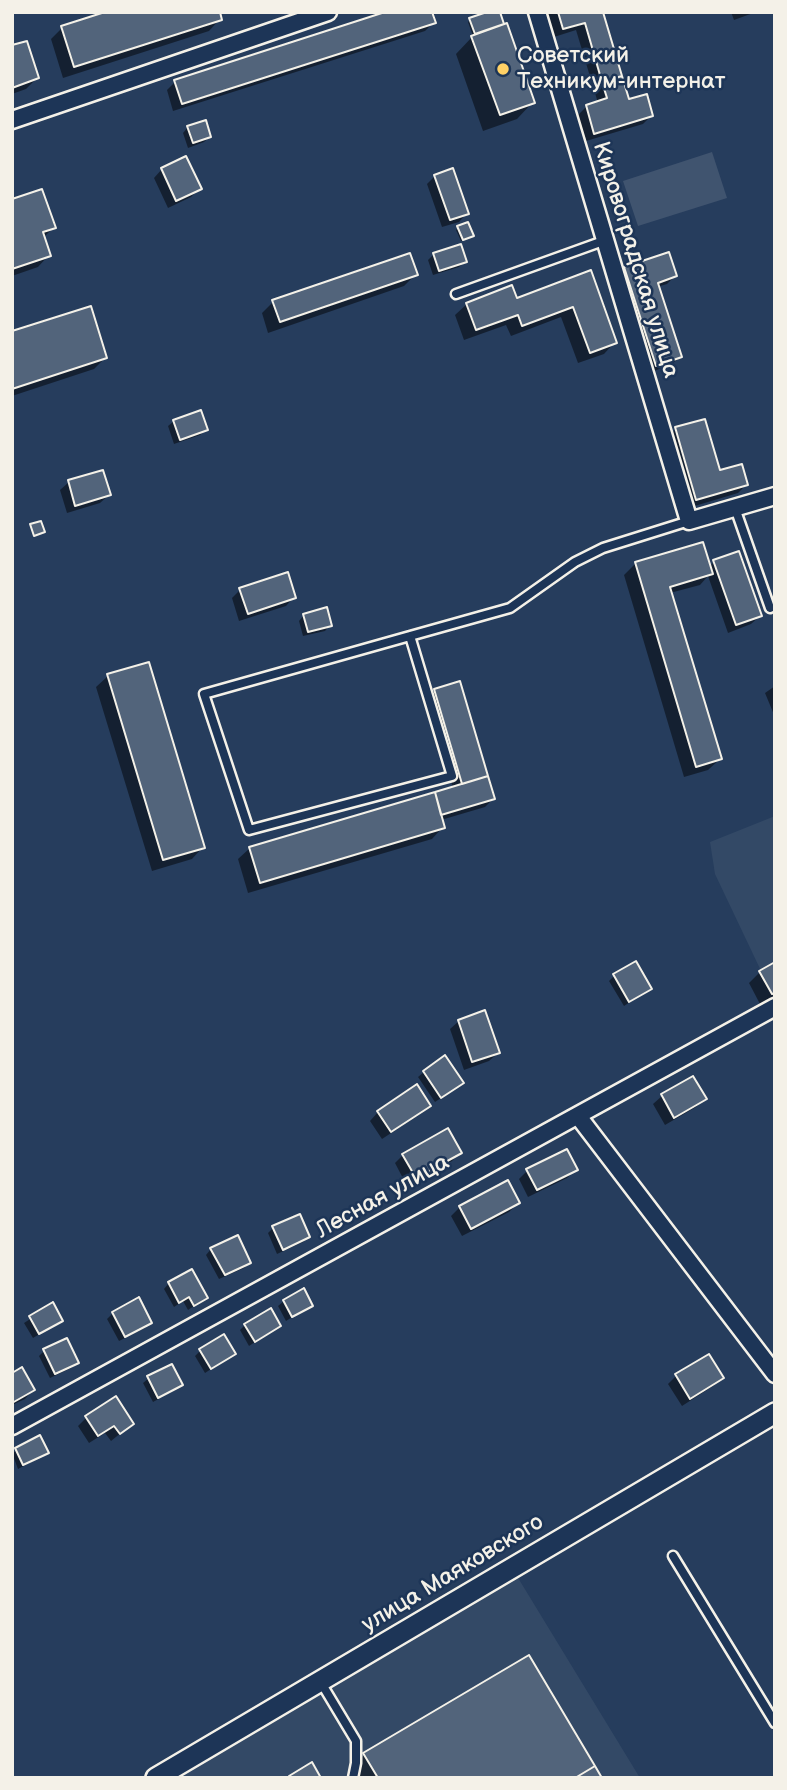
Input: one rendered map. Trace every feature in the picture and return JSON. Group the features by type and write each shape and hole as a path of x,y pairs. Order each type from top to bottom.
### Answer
{"street":[{"path":"12,120 328,12"},
{"name":"Кировоградская улица","path":"537,12 689,521"},
{"path":"689,521 775,496"},
{"name":"Лесная улица","path":"12,1426 775,1007"},
{"path":"578,1116 775,1374"},
{"name":"улица Маяковского","path":"156,1778 775,1413"}],"lane":[{"path":"456,294 606,240"},
{"path":"735,508 770,608"},
{"path":"410,636 452,776 249,830 204,694 410,636 510,608 575,562 603,548 689,521"},
{"path":"673,1556 775,1723"},
{"path":"320,1681 356,1741 353,1778"}],"shaded area":[{"path":"712,152 727,198 638,226 623,181"},
{"path":"775,816 775,993 772,994 715,874 710,842"},
{"path":"512,1568 640,1778 156,1778"}],"building":[{"path":"105,12 220,12 222,20 74,67 61,26"},
{"path":"385,12 432,12 436,23 182,104 174,80"},
{"path":"487,12 500,12 504,24 475,34 469,18"},
{"path":"558,12 603,12 622,76 602,82 585,23 563,29"},
{"name":"Советский Техникум-интернат","path":"507,23 535,103 500,115 471,36"},
{"path":"27,41 39,78 12,88 12,45"},
{"path":"622,76 629,99 647,94 653,116 594,134 586,105 607,98 602,82"},
{"path":"206,120 211,137 193,143 187,126"},
{"path":"186,156 202,189 176,201 161,168"},
{"path":"453,168 469,214 450,220 434,175"},
{"path":"42,189 56,228 43,232 51,256 12,269 12,199"},
{"path":"468,222 474,236 463,240 457,226"},
{"path":"461,244 467,262 439,271 433,253"},
{"path":"669,252 677,276 658,283 682,357 656,366 624,267"},
{"path":"410,253 418,275 280,322 272,300"},
{"path":"591,270 617,343 590,353 573,307 522,326 518,315 476,330 466,303 512,285 517,298"},
{"path":"91,306 107,358 12,389 12,331"},
{"path":"201,410 208,430 180,440 173,420"},
{"path":"705,419 720,470 742,464 748,485 696,500 675,427"},
{"path":"103,470 111,495 75,506 68,480"},
{"path":"41,521 45,532 34,536 30,524"},
{"path":"703,542 713,574 670,587 722,759 696,767 635,562"},
{"path":"739,551 762,616 736,625 713,560"},
{"path":"288,572 296,598 248,614 239,588"},
{"path":"327,607 332,626 308,632 303,614"},
{"path":"149,662 205,848 163,860 107,674"},
{"path":"460,681 488,776 462,784 434,689"},
{"path":"488,776 495,799 441,815 435,792"},
{"path":"435,792 445,828 260,883 249,847"},
{"path":"636,961 652,989 629,1002 613,974"},
{"path":"775,962 775,993 772,994 759,971"},
{"path":"485,1010 500,1053 472,1062 458,1020"},
{"path":"445,1055 464,1083 441,1098 423,1071"},
{"path":"693,1076 707,1099 674,1118 661,1094"},
{"path":"417,1084 431,1106 391,1132 377,1111"},
{"path":"448,1128 462,1153 416,1178 402,1154"},
{"path":"567,1149 578,1170 537,1190 526,1169"},
{"path":"508,1180 520,1203 471,1229 459,1206"},
{"path":"300,1214 310,1237 283,1250 272,1226"},
{"path":"238,1235 251,1263 225,1275 210,1248"},
{"path":"192,1269 208,1298 194,1306 189,1297 179,1303 168,1282"},
{"path":"304,1288 313,1306 292,1317 283,1300"},
{"path":"139,1297 152,1323 125,1337 112,1312"},
{"path":"53,1302 63,1321 39,1334 29,1316"},
{"path":"271,1308 281,1326 255,1342 244,1324"},
{"path":"224,1334 236,1354 211,1369 199,1349"},
{"path":"67,1338 79,1363 55,1374 43,1349"},
{"path":"709,1354 724,1378 690,1399 675,1374"},
{"path":"172,1364 183,1385 158,1398 147,1376"},
{"path":"22,1367 35,1390 12,1403 12,1373"},
{"path":"116,1396 134,1424 120,1434 114,1426 98,1436 85,1416"},
{"path":"40,1435 49,1453 23,1465 15,1448"},
{"path":"529,1655 595,1766 575,1778 378,1778 363,1753"},
{"path":"312,1762 321,1778 290,1778 289,1776"},
{"path":"595,1766 602,1778 575,1778"}],"place":[{"name":"Советский Техникум-интернат","path":"503,69"}]}
